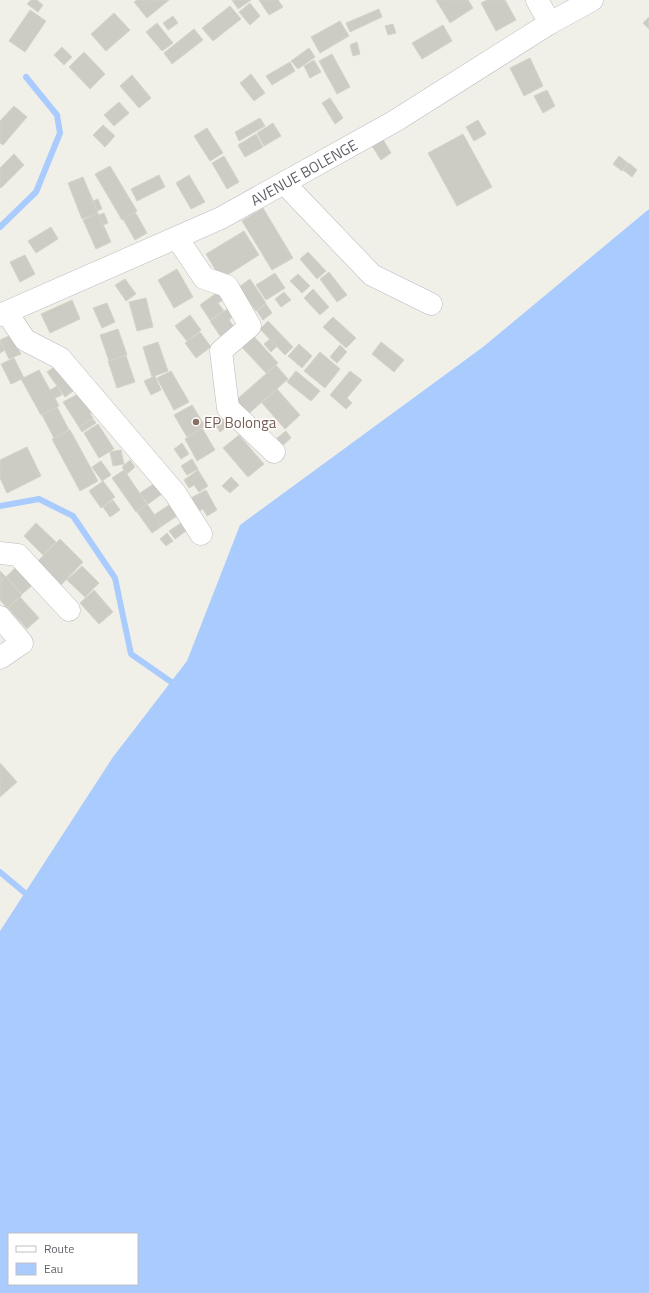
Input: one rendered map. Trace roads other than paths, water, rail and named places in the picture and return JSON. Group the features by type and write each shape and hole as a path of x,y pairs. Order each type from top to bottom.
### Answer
{"street":[{"path":"536,0 550,23"},
{"name":"AVENUE BOLENGE","path":"4,314 221,218 395,121 550,23 592,0"},
{"path":"284,183 372,275 431,304"},
{"path":"177,238 204,278 227,286 250,326 221,351 228,408 274,452"},
{"path":"4,314 25,340 60,358 175,493 201,534"},
{"path":"0,553 18,555 69,610"},
{"path":"0,617 22,643 0,658"}],"water":[{"path":"649,209 649,1293 0,1293 0,931 113,757 187,661 240,525 483,347"}],"waterway":[{"path":"0,227 36,192 60,133 57,115 26,77"},
{"path":"0,506 39,499 73,516 115,578 131,654 177,686"},
{"path":"0,872 25,893"}],"place":[{"name":"EP Bolonga","path":"196,422"}]}
